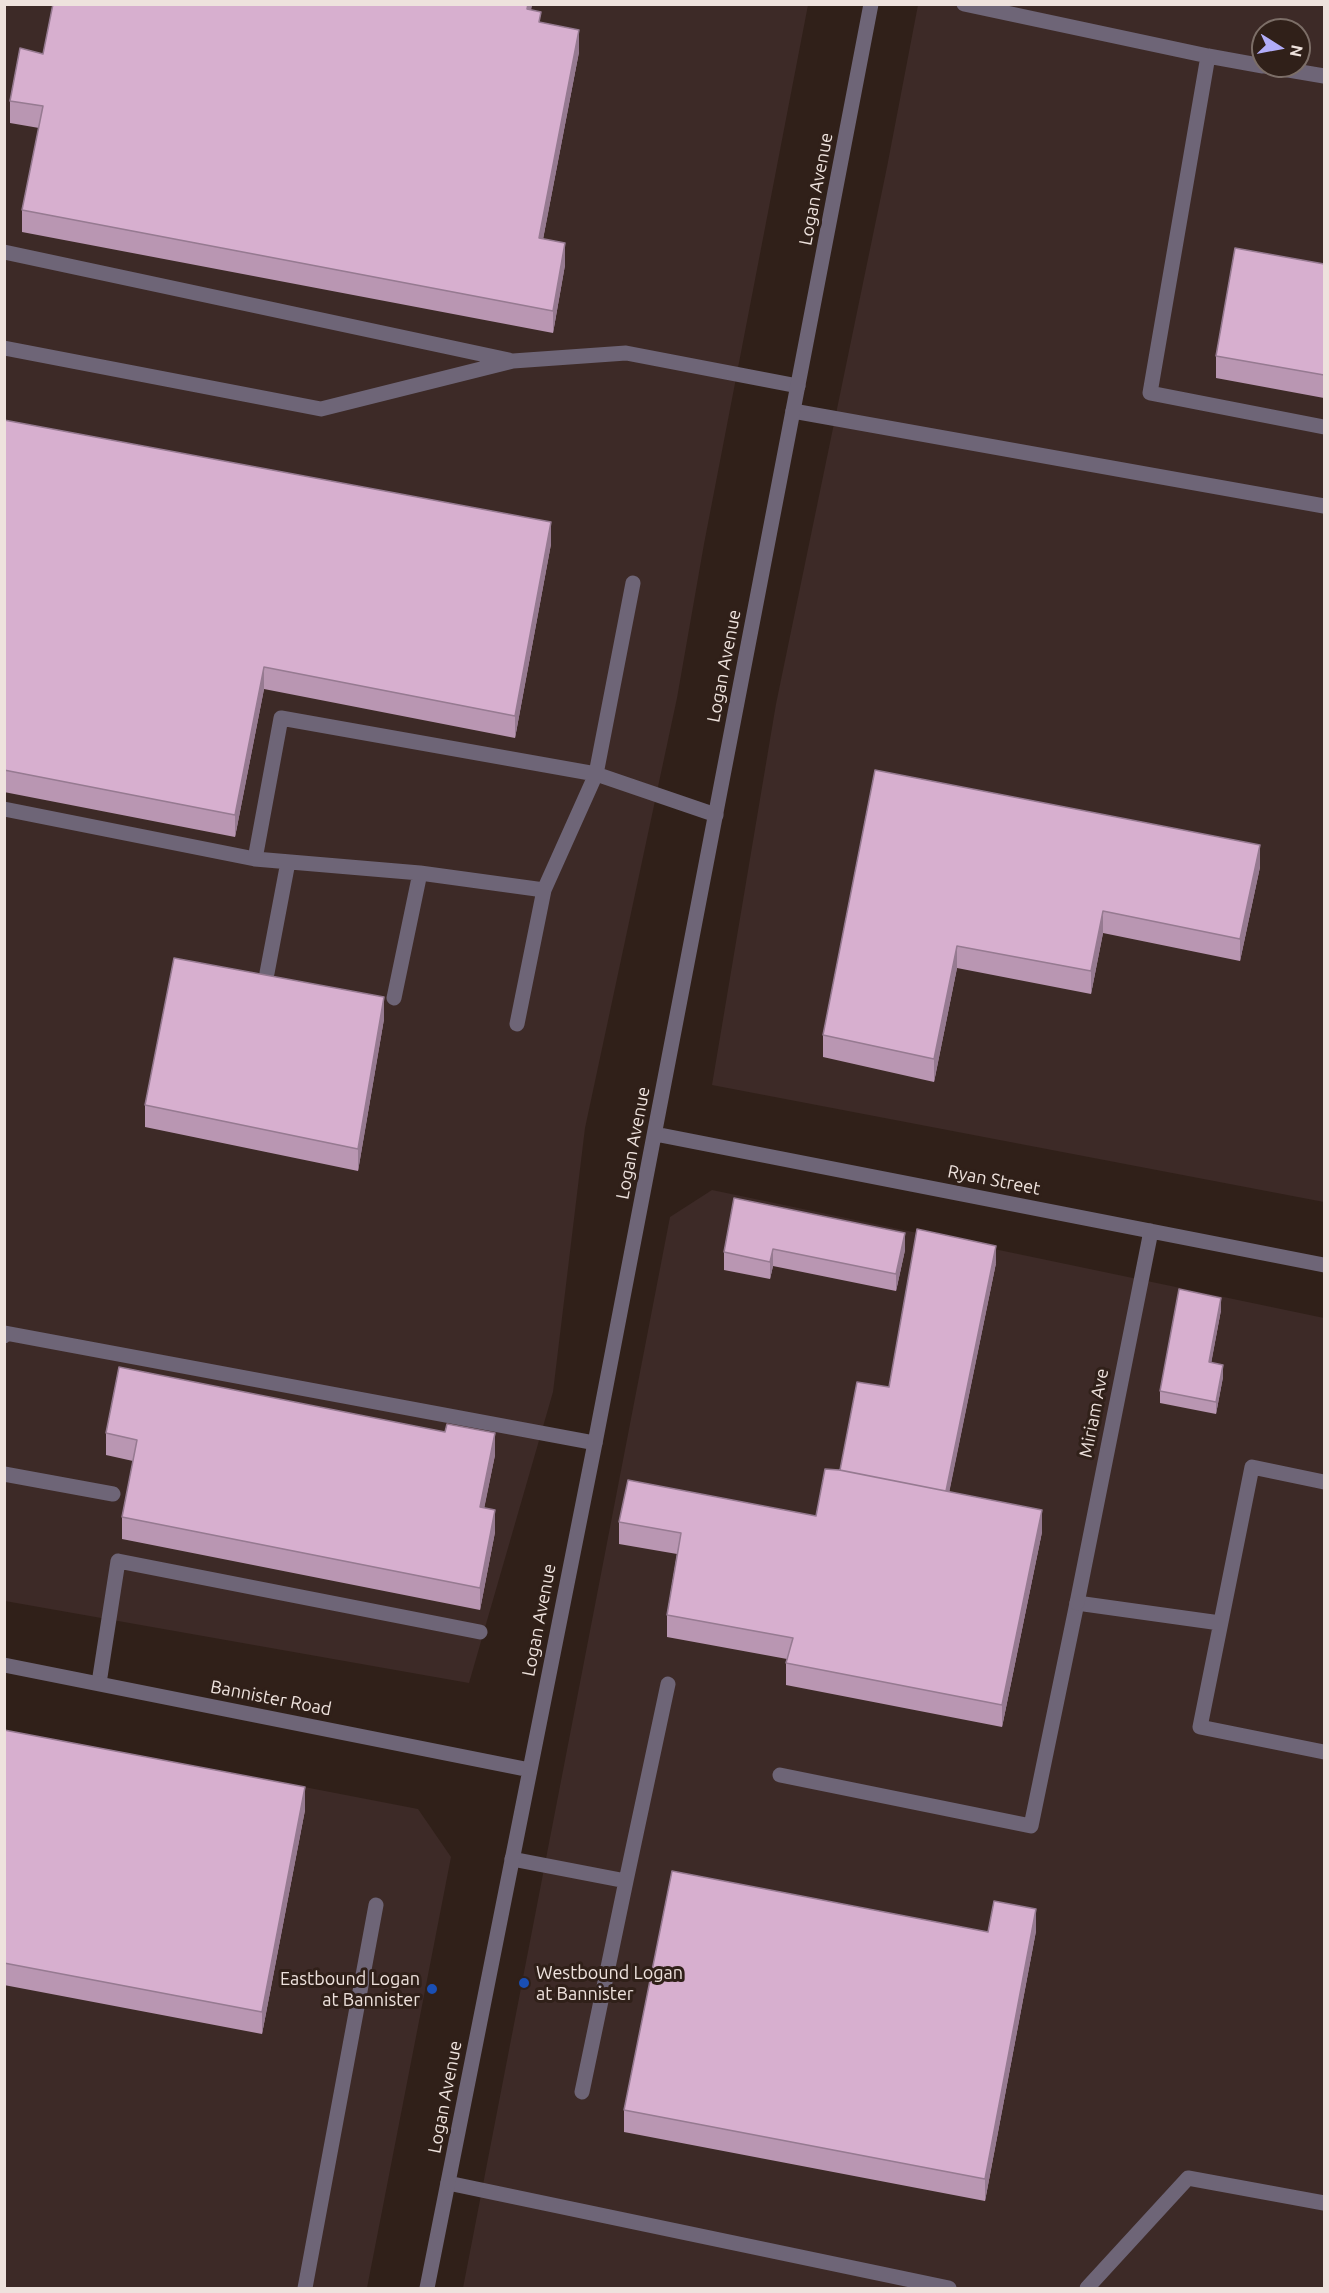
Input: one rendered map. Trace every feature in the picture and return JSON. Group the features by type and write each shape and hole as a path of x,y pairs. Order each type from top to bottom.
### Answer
{"street":[{"name":"Logan Avenue","path":"427,2289 595,1443 871,4"},
{"path":"964,4 1251,64"},
{"path":"1208,56 1150,393 1324,427"},
{"path":"4,252 513,361"},
{"path":"4,348 321,410 513,361 626,353 798,386"},
{"path":"793,411 1324,506"},
{"path":"517,1024 544,890 596,774 633,583"},
{"path":"255,859 281,718 596,774 716,815"},
{"path":"4,809 255,859 420,873 544,890"},
{"path":"267,973 288,862"},
{"path":"394,998 420,873"},
{"name":"Ryan Street","path":"655,1134 1324,1265"},
{"name":"Miriam Ave","path":"780,1775 1031,1826 1151,1231"},
{"path":"4,1336 5,1333 595,1443"},
{"path":"1324,1482 1252,1467 1200,1727 1324,1752"},
{"path":"4,1474 113,1494"},
{"path":"99,1683 118,1561 480,1632"},
{"path":"1077,1604 1220,1623"},
{"name":"Bannister Road","path":"4,1665 530,1770"},
{"path":"582,2091 668,1684"},
{"path":"512,1859 626,1881"},
{"path":"305,2289 375,1905"},
{"path":"1087,2289 1188,2178 1324,2204"},
{"path":"448,2183 950,2289"}],"shaded area":[{"path":"4,5 808,5 704,544 677,698 585,1128 553,1392 469,1683 5,1601"},
{"path":"918,5 1324,5 1324,1202 712,1085 776,704 887,167"},
{"path":"712,1190 1324,1318 1324,2288 463,2288 670,1217"},
{"path":"4,1729 418,1809 451,1857 367,2288 5,2288"}],"building":[{"path":"53,4 528,4 527,9 541,12 539,22 579,30 539,238 565,243 553,311 22,210 43,106 10,101 20,48 43,54"},
{"path":"1235,248 1324,264 1324,375 1216,356"},
{"path":"4,420 551,522 515,716 264,667 235,815 4,770"},
{"path":"875,770 1260,845 1240,939 1103,911 1091,971 957,946 934,1059 823,1035"},
{"path":"174,958 384,997 358,1149 145,1105"},
{"path":"734,1198 905,1233 896,1274 773,1249 770,1262 724,1252"},
{"path":"917,1229 996,1246 946,1491 840,1470 857,1382 889,1387"},
{"path":"1179,1289 1221,1298 1209,1362 1223,1365 1216,1402 1160,1391"},
{"path":"119,1367 445,1432 447,1424 495,1433 480,1507 495,1510 480,1588 122,1517 137,1440 106,1433"},
{"path":"825,1469 1042,1510 1002,1705 786,1663 793,1638 667,1615 681,1533 619,1522 628,1480 816,1516"},
{"path":"4,1730 305,1787 262,2012 4,1963"},
{"path":"672,1871 988,1932 994,1901 1036,1909 985,2179 624,2110"}],"place":[{"name":"Westbound Logan at Bannister","path":"524,1983"},
{"name":"Eastbound Logan at Bannister","path":"432,1989"}]}
